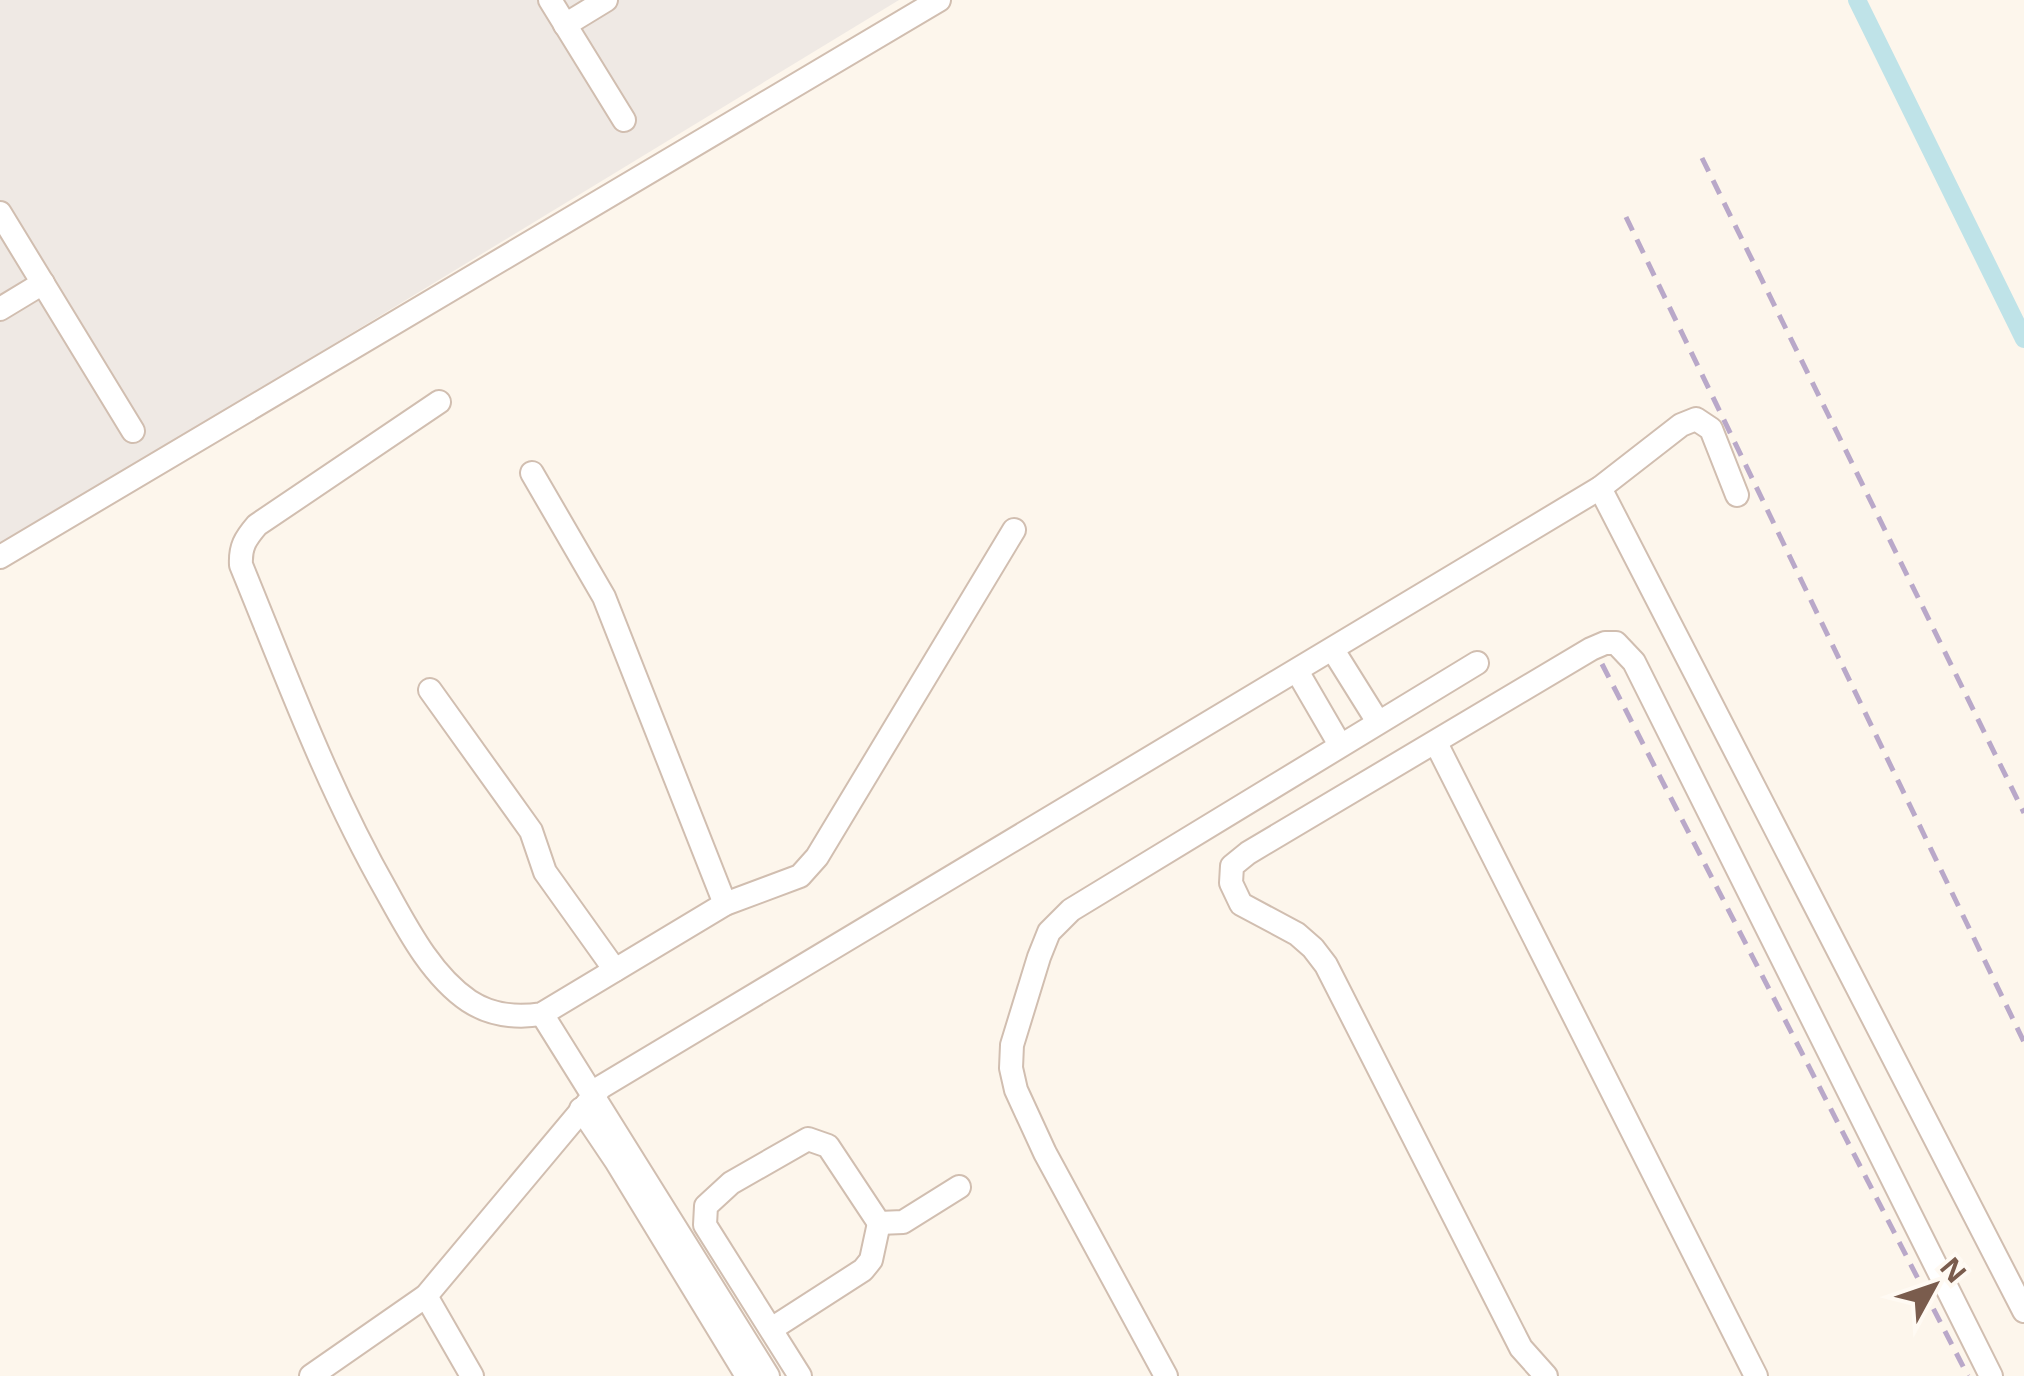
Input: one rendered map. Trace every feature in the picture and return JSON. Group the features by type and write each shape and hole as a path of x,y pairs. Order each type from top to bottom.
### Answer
{"lane":[{"path":"550,0 624,120"},
{"path":"566,25 606,0"},
{"path":"0,557 939,0"},
{"path":"0,213 132,430"},
{"path":"0,309 43,283"},
{"path":"440,402 256,526 244,540 241,565 333,792 410,932 436,969 466,999 496,1014 542,1014 724,904 800,876 817,858 1014,530"},
{"path":"311,1376 426,1296 586,1102 1600,488 1680,425 1696,419 1711,429 1738,496"},
{"path":"532,472 610,612 724,904"},
{"path":"1600,488 2024,1311"},
{"path":"1546,1376 1521,1348 1326,965 1297,934 1241,904 1231,883 1232,866 1248,852 1592,649 1616,642 1625,649 1992,1376"},
{"path":"1333,650 1378,722"},
{"path":"1166,1376 1045,1153 1016,1090 1011,1068 1012,1045 1039,956 1057,921 1477,663"},
{"path":"1296,671 1340,745"},
{"path":"430,690 531,831 545,872 616,970"},
{"path":"1436,743 1756,1376"},
{"path":"542,1014 616,1161 746,1376"},
{"path":"586,1102 768,1376"},
{"path":"773,1328 862,1270 871,1260 879,1224 828,1146 817,1139 808,1138 730,1183 706,1206 705,1225 800,1376"},
{"path":"879,1224 902,1222 960,1187"},
{"path":"426,1296 472,1376"}],"shaded area":[{"path":"0,0 899,0 0,547"}],"waterway":[{"path":"1857,0 2024,339"}],"railway":[{"path":"1702,158 2024,813"},
{"path":"1626,217 2024,1042"},
{"path":"1602,664 1968,1376"}]}
